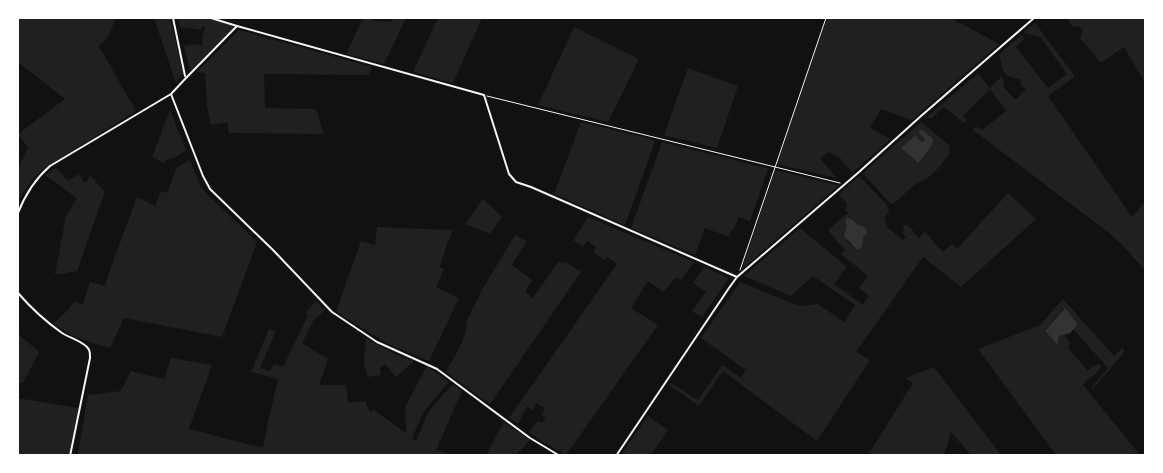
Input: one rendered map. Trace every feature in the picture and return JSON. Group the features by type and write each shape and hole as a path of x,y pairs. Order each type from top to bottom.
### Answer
{"street":[{"path":"173,18 186,78"},
{"path":"211,18 484,95 508,174 516,182 737,277"},
{"path":"616,456 737,277 1034,18"},
{"path":"18,214 30,188 50,166 171,94 237,26"},
{"path":"171,94 203,176 210,189 273,250 332,312 377,342 437,369 530,438 560,456"},
{"path":"18,293 44,319 85,345 90,353 70,456"}],"path":[{"path":"737,277 826,18"},
{"path":"484,95 845,184"}],"shaded area":[{"path":"18,18 116,18 108,37 99,46 136,111 45,168 29,184 18,203 18,169 28,148 18,134 65,99 18,62"},
{"path":"154,18 170,18 183,73 176,83"},
{"path":"178,18 206,18 231,25 233,28 191,72 184,46 196,44 202,46 205,26 202,26 201,30 180,27"},
{"path":"363,18 375,18 372,21 391,22 393,18 406,18 384,64 346,54"},
{"path":"438,18 482,18 453,83 413,72"},
{"path":"827,18 951,18 999,44 912,120 881,109 870,128 891,139 852,173 840,158 828,152 820,159 837,178 777,164"},
{"path":"1066,18 1145,18 1145,83 1124,47 1101,63 1080,38 1083,29 1079,26 1073,27"},
{"path":"1035,23 1074,75 1074,77 1048,96 1132,217 1145,202 1145,270 1108,232 973,130 976,126 982,130 1006,111 990,89 963,116 967,119 964,123 944,107 931,119 927,117 978,73 990,88 1002,76 1004,88 1016,100 1026,89 1021,85 1020,79 1006,75 999,55 1021,35 1025,38 1016,47 1048,88 1067,74 1041,38 1024,32"},
{"path":"574,27 639,59 608,122 538,105"},
{"path":"239,30 372,67 369,75 264,74 265,108 316,109 324,134 229,133 227,122 211,125 207,106 205,73 197,72"},
{"path":"688,68 738,86 717,148 664,135"},
{"path":"170,110 186,150 174,158 165,160 164,163 152,157"},
{"path":"581,122 655,141 625,225 554,194"},
{"path":"921,122 949,145 950,153 937,169 913,186 893,204 865,176 864,172","holes":["918,132 934,141 918,163 901,148 915,135 922,142 924,141 925,139"]},
{"path":"921,129 934,140 918,163 901,148 915,135 922,142 924,141 925,139 918,132"},
{"path":"662,142 768,169 750,221 739,217 729,237 705,228 695,255 631,228"},
{"path":"190,160 205,192 257,242 222,337 124,318 110,348 80,339 53,324 74,302 83,304 90,282 105,286 137,197 155,206 161,191 167,193 177,167"},
{"path":"56,168 68,181 79,175 86,183 90,175 105,192 77,271 62,274 55,274 66,216 77,198 45,175"},
{"path":"775,170 838,186 742,269"},
{"path":"859,176 887,205 889,212 884,218 888,228 903,240 906,237 902,233 903,227 907,224 919,238 925,232 943,252 952,244 957,249 1008,193 1036,219 961,287 923,257 856,352 870,360 817,441 723,371 699,406 669,385 671,383 698,400 722,365 741,378 746,370 701,338 740,282 799,306 818,304 844,322 855,305 813,276 791,296 744,276 800,228 847,267 834,284 863,305 869,296 859,288 868,276 841,254 845,250 829,232 829,229 848,213 845,210 847,205 839,194","holes":["847,218 862,226 866,234 856,250 848,242 845,232 847,226 845,221"]},
{"path":"483,199 502,217 490,234 465,224"},
{"path":"588,217 694,262 681,280 676,277 664,292 648,281 631,308 658,325 566,455 529,432 538,421 542,423 546,418 541,414 545,409 537,403 532,410 527,407 518,424 509,418 617,264 607,257 605,260 593,252 596,247 587,241 583,247 573,240"},
{"path":"847,218 852,219 867,231 863,238 862,247 858,250 845,237 847,226 845,221"},
{"path":"377,227 453,230 440,267 444,269 436,287 459,298 429,361 388,344 336,312 361,241 375,245"},
{"path":"515,235 527,241 512,265 532,280 525,292 533,298 559,261 564,264 565,262 581,272 490,404 446,372 463,340 466,322 482,290"},
{"path":"704,267 729,278 702,317 692,311 706,292 693,283"},
{"path":"1063,299 1114,356 1122,348 1125,351 1093,389 1092,387 1108,368 1073,329 1078,323 1064,308 1045,331 1059,345 1058,338 1064,335 1070,343 1068,348 1088,371 1099,364 1102,366 1083,385 1140,455 1056,455 978,349 1040,325"},
{"path":"316,301 325,310 313,321 302,343 328,359 319,385 346,385 348,403 365,401 370,412 374,410 406,433 405,407 427,366 449,382 423,413 412,438 416,441 432,407 453,384 462,391 436,450 452,455 84,456 78,454 88,395 121,391 131,371 164,379 171,358 212,365 189,429 263,448 278,379 251,372 269,329 276,331 260,368 270,371 274,364 283,367 308,315 306,312"},
{"path":"1065,308 1078,324 1070,333 1058,338 1059,346 1045,331"},
{"path":"18,334 39,352 23,383 18,383"},
{"path":"366,338 397,355 414,361 396,377 385,364 380,368 381,375 367,377 364,363"},
{"path":"934,367 1001,455 971,455 951,432 944,455 868,455 913,383 905,378"},
{"path":"18,398 79,408 69,455 18,455"},
{"path":"648,416 668,430 651,455 621,455"},
{"path":"504,422 530,440 516,455 486,455 497,434"}]}
